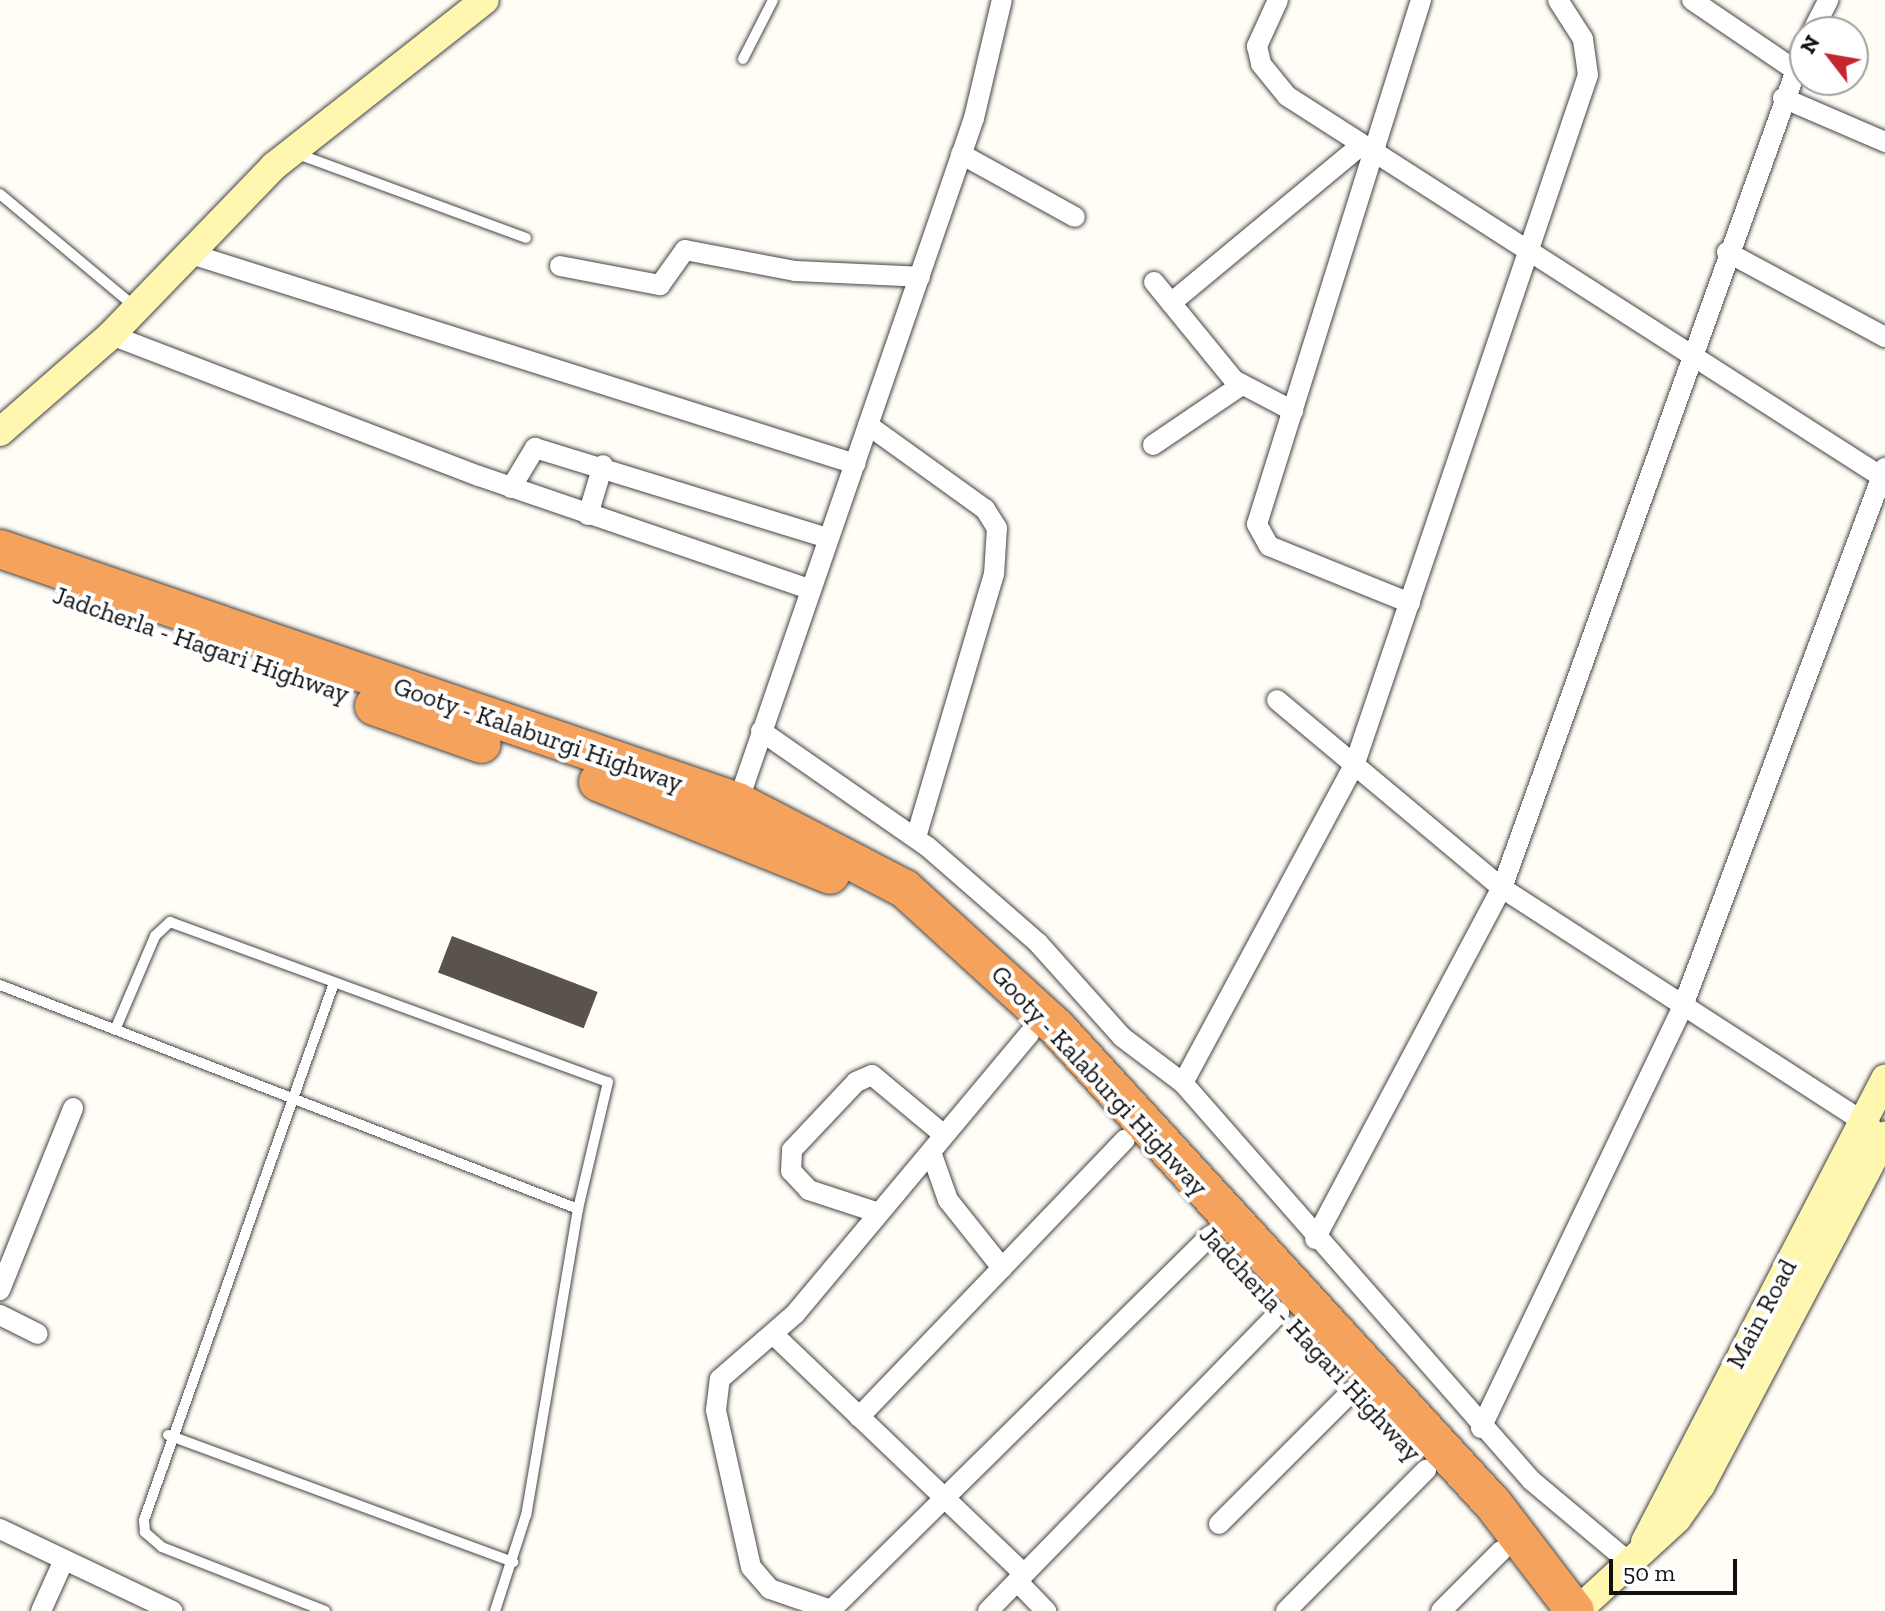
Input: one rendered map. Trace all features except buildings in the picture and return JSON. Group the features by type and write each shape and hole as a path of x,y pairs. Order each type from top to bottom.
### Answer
{"highway":[{"name":"Gooty - Kalaburgi Highway","path":"0,549 738,802 905,889 1057,1028 1494,1505 1576,1611"},
{"name":"Jadcherla - Hagari Highway","path":"0,575 623,791 813,866 886,906 1029,1034 1279,1313 1501,1551 1546,1611"}],"street":[{"path":"0,432 111,335 188,253 292,152 485,0"},
{"path":"738,802 807,588 855,464 961,154 1002,0"},
{"path":"1278,0 1260,36 1261,64 1287,96 1691,355 1884,474 1683,1006 1481,1428"},
{"path":"1410,603 1259,538 1368,149 1421,0"},
{"path":"1183,1083 1355,763 1531,252 1588,75 1583,39 1558,0"},
{"path":"1692,0 1789,66"},
{"path":"1315,1239 1502,888 1789,84"},
{"path":"1783,98 1885,142"},
{"path":"1171,303 1368,149"},
{"path":"961,154 1075,217"},
{"path":"560,266 660,285 685,250 795,271 920,277"},
{"path":"1727,252 1885,337"},
{"path":"188,253 855,464"},
{"path":"1154,282 1240,386 1293,411"},
{"path":"111,335 511,488 807,588"},
{"path":"1153,445 1240,386"},
{"path":"868,425 985,509 997,528 994,574 916,838"},
{"path":"511,488 532,448 603,465 827,538"},
{"path":"588,515 603,465"},
{"path":"1277,700 1502,888 1880,1132"},
{"path":"761,731 916,838 1038,943 1122,1037 1183,1083 1481,1428 1636,1556"},
{"path":"1029,1034 773,1334 727,1368 716,1410 751,1567 770,1589 830,1611 1210,1236"},
{"path":"879,1213 809,1190 791,1171 792,1150 856,1082 872,1075 944,1135"},
{"name":"Main Road","path":"1576,1611 1636,1556 1880,1132 1885,1079"},
{"path":"0,1290 73,1108"},
{"path":"859,1417 1125,1140"},
{"path":"931,1152 948,1200 1002,1268"},
{"path":"988,1611 1279,1313"},
{"path":"0,1315 38,1334"},
{"path":"773,1334 943,1497 1020,1577 1046,1611"},
{"path":"1219,1524 1352,1391"},
{"path":"1286,1611 1426,1470"},
{"path":"0,1529 145,1605 173,1611"},
{"path":"1441,1611 1501,1551"},
{"path":"41,1611 64,1560"}],"lane":[{"path":"743,59 773,0"},
{"path":"292,152 526,238"},
{"path":"0,194 135,307"},
{"path":"115,1030 155,936 170,922 604,1078 608,1095 578,1209 513,1562 495,1611"},
{"path":"325,1611 151,1541 144,1520 168,1435 334,983"},
{"path":"0,985 290,1100 578,1209"},
{"path":"168,1435 513,1562"}]}
